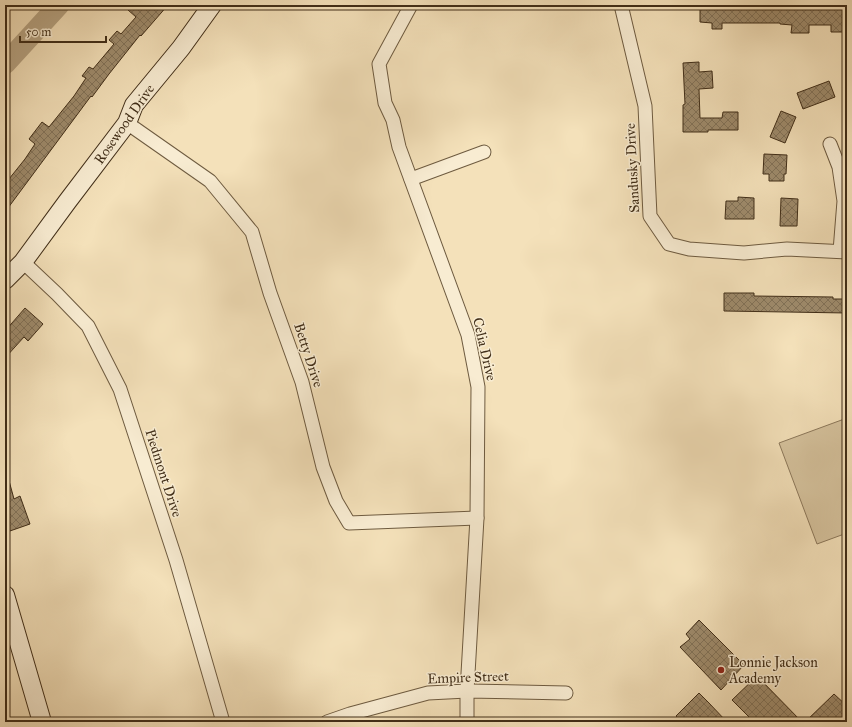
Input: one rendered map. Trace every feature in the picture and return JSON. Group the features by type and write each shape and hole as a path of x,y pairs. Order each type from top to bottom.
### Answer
{"street":[{"name":"Rosewood Drive","path":"5,280 23,262 127,123 134,105 181,48 212,5"},
{"name":"Celia Drive","path":"411,5 379,64 385,103 393,120 399,147 468,335 478,387 477,518 467,691 467,722"},
{"name":"Sandusky Drive","path":"621,5 645,106 650,216 670,244 689,249 744,253 787,249 844,252"},
{"name":"Betty Drive","path":"127,123 210,181 252,232 270,293 302,382 323,467 336,501 349,523 477,518"},
{"path":"830,144 839,167 844,201 844,252"},
{"path":"411,179 484,152"},
{"name":"Piedmont Drive","path":"23,262 88,326 120,389 176,560 223,722"},
{"path":"5,595 42,722"},
{"name":"Empire Street","path":"327,722 350,714 428,693 467,691 566,692"}],"shaded area":[{"path":"847,418 847,533 817,544 779,443"}],"building":[{"path":"132,5 168,5 141,36 140,35 92,97 91,96 5,212 5,184 35,144 29,139 42,122 49,127 74,96 86,78 82,76 89,67 93,69 114,44 109,40 117,31 121,34 136,17 128,10"},
{"path":"804,5 814,5 814,9 847,9 847,32 831,32 831,25 809,25 809,33 791,33 792,25 780,23 722,23 722,29 712,29 712,23 700,22 700,7 724,9 804,9"},
{"path":"699,62 699,72 712,71 713,88 699,89 700,118 722,118 723,112 738,112 738,130 683,132 683,105 685,104 683,63"},
{"path":"829,81 835,97 803,109 797,93"},
{"path":"781,111 796,117 785,143 770,137"},
{"path":"764,154 787,155 784,181 769,181 769,174 763,174"},
{"path":"738,197 754,198 754,219 725,219 726,201 738,201"},
{"path":"781,198 798,199 797,226 780,226"},
{"path":"724,293 754,293 754,296 833,297 833,299 847,299 847,313 724,311"},
{"path":"25,308 43,324 28,341 24,337 5,358 5,331"},
{"path":"8,477 14,499 20,496 30,524 7,532 5,527 5,478"},
{"path":"699,620 744,665 721,690 680,647 690,639 686,634"},
{"path":"757,676 802,722 754,722 732,700"},
{"name":"Lonnie Jackson Academy","path":"699,693 727,722 681,722 676,716"},
{"name":"Lonnie Jackson Academy","path":"834,694 847,706 847,722 805,722"}],"waterway":[{"path":"5,64 59,5"}],"place":[{"name":"Lonnie Jackson Academy","path":"721,670"}]}
